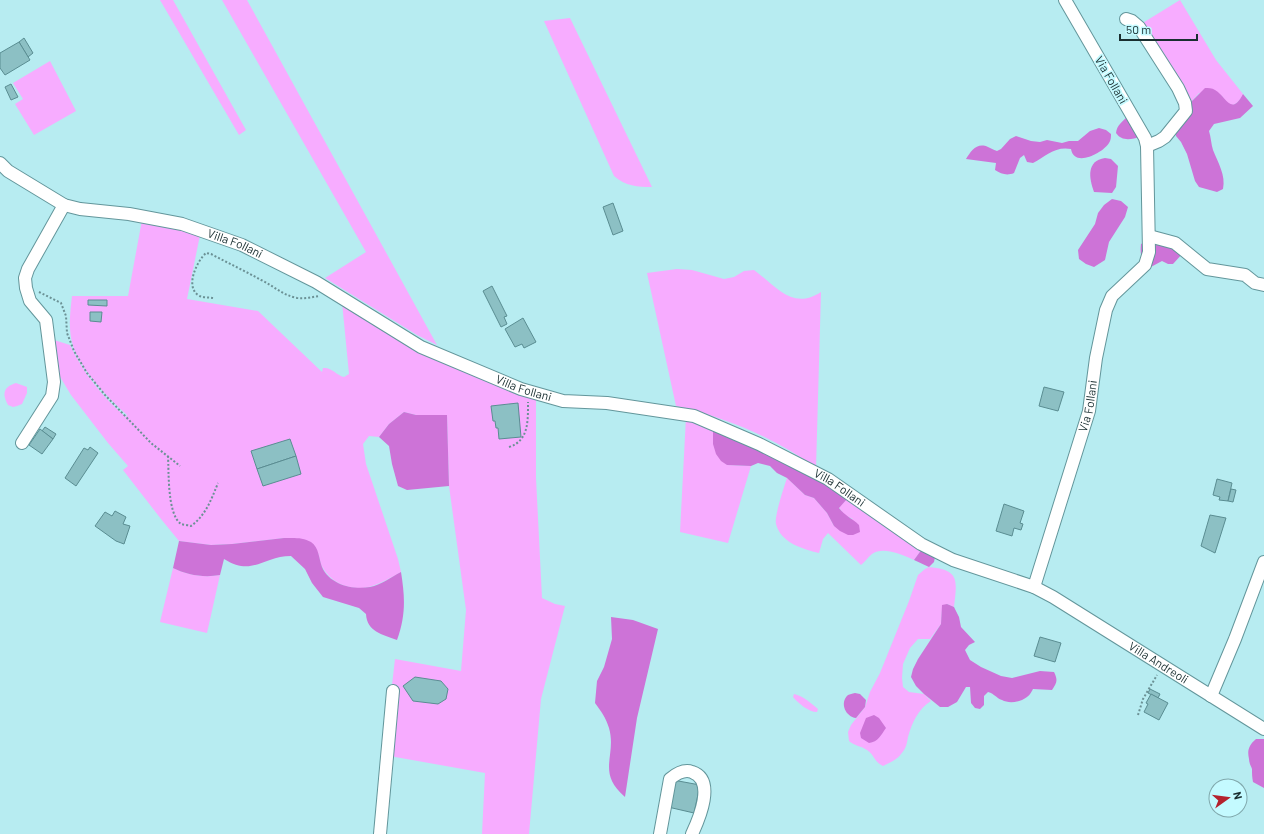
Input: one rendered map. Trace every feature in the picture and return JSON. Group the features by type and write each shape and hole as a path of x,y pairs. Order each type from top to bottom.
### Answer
{"street":[{"name":"Via Follani","path":"1034,587 1089,411 1096,358 1106,310 1112,296 1145,265 1150,252 1147,146 1145,138 1065,0"},
{"path":"1126,19 1132,21 1139,27 1178,88 1185,103 1186,111 1165,137 1147,146"},
{"name":"Villa Follani","path":"0,163 8,171 64,205 80,209 129,214 182,224 242,245 316,282 421,348 528,391 563,401 607,403 694,416 759,444 828,479 921,544 934,551 953,560 1034,587 1053,596"},
{"path":"22,443 52,396 54,382 46,320 30,301 25,278 28,269 64,205"},
{"path":"1149,236 1175,244 1207,269 1245,275 1255,283 1264,285"},
{"path":"1211,696 1264,562"},
{"name":"Villa Andreoli","path":"1053,596 1264,729"},
{"path":"380,834 393,691"},
{"path":"660,834 670,779 677,773 688,771 695,773 700,777 704,786 703,802 692,834"}],"path":[{"path":"213,298 202,297 197,294 194,291 192,284 196,265 201,257 206,253 211,254 263,281 274,289 297,298 319,296 328,289"},
{"path":"26,288 47,295 61,303 66,316 68,333 74,351 87,373 105,395 151,443 180,466"},
{"path":"509,447 524,437 528,411 528,391"},
{"path":"168,456 171,501 176,516 182,524 191,526 200,519 209,506 218,483"},
{"path":"1138,715 1143,700 1163,666"}],"shaded area":[{"path":"160,0 173,0 246,130 239,135"},
{"path":"222,0 247,0 437,345 417,335 325,278 366,252"},
{"path":"1180,0 1216,60 1243,94 1235,104 1228,104 1222,96 1199,93 1190,103 1141,24"},
{"path":"570,18 652,187 632,185 623,182 614,176 544,21"},
{"path":"50,61 76,111 34,135 15,104 23,99 13,83"},
{"path":"1205,88 1215,90 1232,104 1239,101 1243,94 1253,106 1240,118 1214,124 1209,131 1213,150 1221,169 1224,184 1223,189 1217,192 1199,187 1195,181 1187,154 1176,136 1176,128 1190,103"},
{"path":"1127,117 1140,137 1124,139 1116,133 1119,126"},
{"path":"1099,128 1106,130 1111,134 1110,141 1101,151 1089,157 1077,157 1073,155 1071,149 1065,148 1055,150 1033,163 1027,162 1024,155 1020,158 1014,173 1011,174 1002,173 995,170 996,163 966,159 972,150 978,146 989,147 997,151 1001,149 1010,139 1016,136 1031,141 1040,142 1047,140 1062,143 1078,141 1090,131"},
{"path":"1105,158 1111,159 1118,166 1116,187 1112,193 1094,192 1090,171 1095,163"},
{"path":"1112,199 1121,201 1128,207 1125,217 1109,242 1105,260 1094,267 1079,259 1078,250 1095,224 1098,213 1104,205"},
{"path":"142,220 200,235 187,299 258,311 322,372 323,368 326,368 344,377 349,374 342,302 536,398 536,478 542,598 555,604 565,606 541,699 529,834 482,834 485,773 384,755 395,659 461,671 466,610 449,486 447,415 416,415 404,412 389,424 379,437 369,436 363,444 366,464 401,572 383,582 365,588 344,586 332,579 327,574 321,565 318,553 284,538 211,545 179,541 123,470 128,466 71,395 59,375 54,340 70,345 94,384 109,402 126,417 127,415 112,401 88,374 77,355 70,334 72,296 128,296"},
{"path":"1158,237 1183,253 1173,264 1168,264 1162,261 1149,268 1144,263 1142,257 1141,244"},
{"path":"677,269 692,270 724,279 734,277 744,271 754,270 777,289 793,298 801,299 811,297 821,292 816,468 784,447 749,430 712,416 676,406 647,273"},
{"path":"16,383 27,387 27,393 22,404 13,407 8,405 4,394 8,387"},
{"path":"404,412 416,415 447,415 449,486 407,490 398,486 389,446 379,437 389,424"},
{"path":"686,417 713,429 727,465 751,466 728,543 680,532"},
{"path":"713,429 809,474 847,499 839,508 859,525 860,532 853,535 848,535 840,531 834,526 827,513 814,498 805,495 787,478 777,473 770,466 758,463 751,466 727,465 721,461 716,454 713,444"},
{"path":"787,478 805,495 814,498 827,513 834,526 853,519 844,515 839,507 847,499 922,549 914,560 893,552 882,551 872,554 861,565 828,533 823,539 819,553 793,544 783,536 776,524 778,509"},
{"path":"284,538 308,540 314,544 322,567 330,578 349,587 363,588 374,586 401,572 404,606 402,622 397,640 372,629 367,620 366,614 359,608 323,597 312,583 305,569 291,556 273,559 251,566 234,564 224,559 220,575 214,576 196,575 173,568 179,541 211,545"},
{"path":"922,549 935,557 934,562 929,567 914,560"},
{"path":"929,567 939,568 946,571 954,578 956,590 954,607 947,604 942,610 941,624 930,639 918,639 910,648 903,664 903,687 909,692 924,694 931,701 922,708 916,717 903,752 895,760 883,766 877,762 867,750 849,741 848,732 851,725 865,707 909,601 918,575"},
{"path":"173,568 196,575 220,575 207,633 160,622"},
{"path":"947,604 954,607 959,617 961,627 975,642 969,645 965,650 970,660 1001,676 1012,678 1040,671 1054,672 1056,681 1052,690 1033,689 1024,699 1011,702 1000,699 988,692 984,696 984,705 980,709 975,708 971,703 970,687 966,687 957,702 948,707 940,707 924,694 916,686 911,677 913,669 941,624 942,605"},
{"path":"611,617 633,620 658,629 637,718 625,797 616,788 611,780 609,772 611,738 609,728 595,703 597,681 604,667 612,639"},
{"path":"855,693 860,694 866,700 865,707 856,718 849,715 844,706 845,698 848,695"},
{"path":"794,694 801,696 810,702 818,709 817,712 811,711 801,705 793,697"},
{"path":"874,715 879,718 886,728 877,740 869,743 861,738 860,733 866,718"},
{"path":"1256,739 1264,739 1264,788 1253,782 1252,769 1249,760 1249,748"}],"building":[{"path":"24,38 33,53 28,57 19,42"},
{"path":"19,42 30,60 5,75 0,68 0,53"},
{"path":"11,84 18,97 11,100 5,87"},
{"path":"613,203 623,231 613,235 603,207"},
{"path":"492,286 507,316 504,317 507,324 501,327 483,291"},
{"path":"88,300 107,300 107,306 88,305"},
{"path":"90,312 102,312 101,322 90,321"},
{"path":"523,318 536,342 524,348 522,344 515,347 505,329"},
{"path":"1044,387 1064,392 1058,411 1039,406"},
{"path":"518,403 521,437 499,439 498,428 496,428 495,421 493,421 491,406"},
{"path":"45,427 56,434 53,439 42,431"},
{"path":"40,429 53,439 42,454 29,445"},
{"path":"290,439 296,456 257,469 251,451"},
{"path":"90,447 98,453 76,486 65,478 84,448 88,450"},
{"path":"296,456 301,474 263,486 257,469"},
{"path":"1217,479 1232,483 1228,501 1219,500 1220,497 1213,495"},
{"path":"1231,489 1236,490 1233,502 1228,501"},
{"path":"1004,504 1024,511 1020,523 1023,524 1021,530 1014,528 1012,536 996,531"},
{"path":"115,511 126,517 123,524 130,526 124,544 116,541 95,526 105,512 112,516"},
{"path":"1210,515 1226,518 1215,553 1201,546"},
{"path":"1040,637 1061,643 1055,662 1034,656"},
{"path":"415,677 441,681 448,689 446,699 438,704 413,701 403,686"},
{"path":"1150,689 1160,694 1158,698 1148,693"},
{"path":"1151,694 1168,703 1159,720 1144,712 1148,704 1146,703"},
{"path":"673,780 700,785 694,813 668,807"}]}
